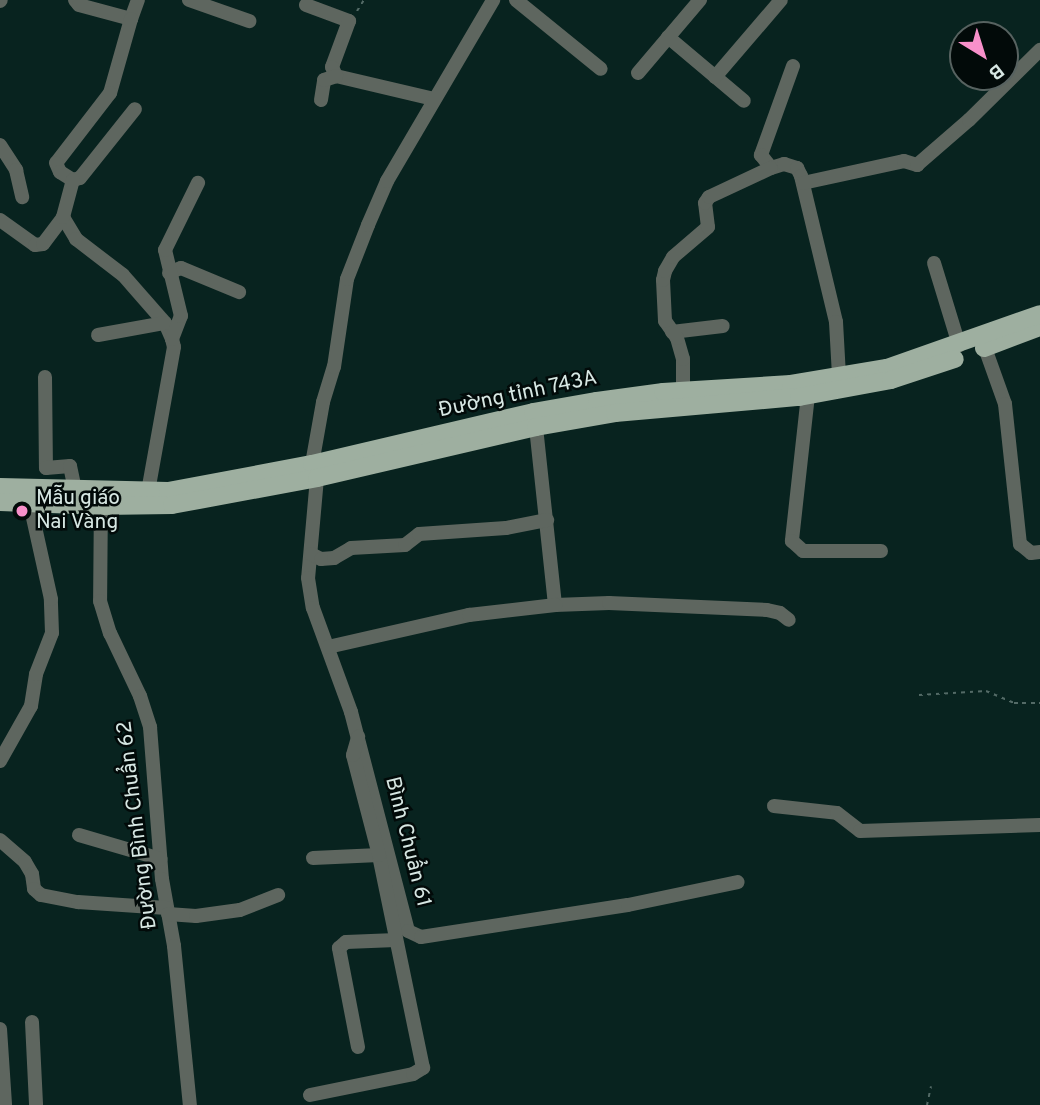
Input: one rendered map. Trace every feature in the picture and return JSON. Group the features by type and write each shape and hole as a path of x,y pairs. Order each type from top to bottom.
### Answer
{"main road":[{"name":"Đường tỉnh 743A","path":"0,487 75,490 101,499 172,505 314,471 533,412 683,391 792,384 887,368 959,345 1040,314"},
{"name":"Đường tỉnh 743A","path":"0,502 30,504 168,491 314,471 615,413 808,395 891,380 1040,327"}],"street":[{"path":"75,0 79,5 131,19"},
{"path":"135,109 80,178 73,180 60,172 56,163 110,93 138,0"},
{"path":"189,0 249,21"},
{"name":"Bình Chuẩn 61","path":"493,0 387,181 347,279 334,367 323,402 314,471 309,588 358,737 405,925 413,934 421,937 628,905 737,882"},
{"path":"516,0 601,69"},
{"path":"638,74 699,0"},
{"path":"715,77 781,0"},
{"path":"306,5 349,21 332,66 336,76"},
{"path":"668,37 744,101"},
{"path":"803,183 904,161 917,165 969,120 1040,50"},
{"path":"771,168 761,155 793,66"},
{"path":"321,100 324,80 336,76 434,99"},
{"path":"0,145 16,170 22,197"},
{"path":"683,391 683,359 665,321 663,280 673,257 708,227 705,203 723,189 784,164 797,168 803,183 836,322 839,376"},
{"path":"0,220 39,246 48,239 63,217 73,180"},
{"path":"173,340 181,316 164,250 198,183"},
{"path":"63,217 76,239 123,275 165,323 173,340 174,347 148,491"},
{"path":"934,263 959,345"},
{"path":"169,273 181,268 239,292"},
{"path":"99,335 165,323"},
{"path":"672,332 723,326"},
{"path":"985,348 1005,404 1020,544 1031,553 1040,552"},
{"path":"45,377 46,468 69,466 75,490"},
{"path":"808,395 792,541 803,551 881,551"},
{"path":"536,427 555,605"},
{"name":"Đường Bình Chuẩn 62","path":"101,499 100,601 110,633 147,714 190,1105"},
{"path":"0,761 32,706 37,674 52,633 51,599 30,504"},
{"path":"311,554 321,559 334,558 351,548 405,545 419,534 506,528 547,520"},
{"path":"328,647 469,615 555,605 609,603 767,610 780,612 789,620"},
{"path":"310,1095 413,1074 423,1068 379,855 353,755 358,737"},
{"path":"774,806 837,813 860,831 1040,825"},
{"path":"79,835 161,859"},
{"path":"0,839 25,862 32,874 34,889 41,895 195,916 240,910 278,895"},
{"path":"313,858 379,855"},
{"path":"358,1047 339,948 345,942 396,940"},
{"path":"32,1022 36,1105"},
{"path":"0,1029 5,1105"}],"path":[{"path":"919,695 986,691 1014,703 1040,704"},
{"path":"927,1105 931,1086"}],"place":[{"name":"Mẫu giáo Nai Vàng","path":"22,511"}]}
